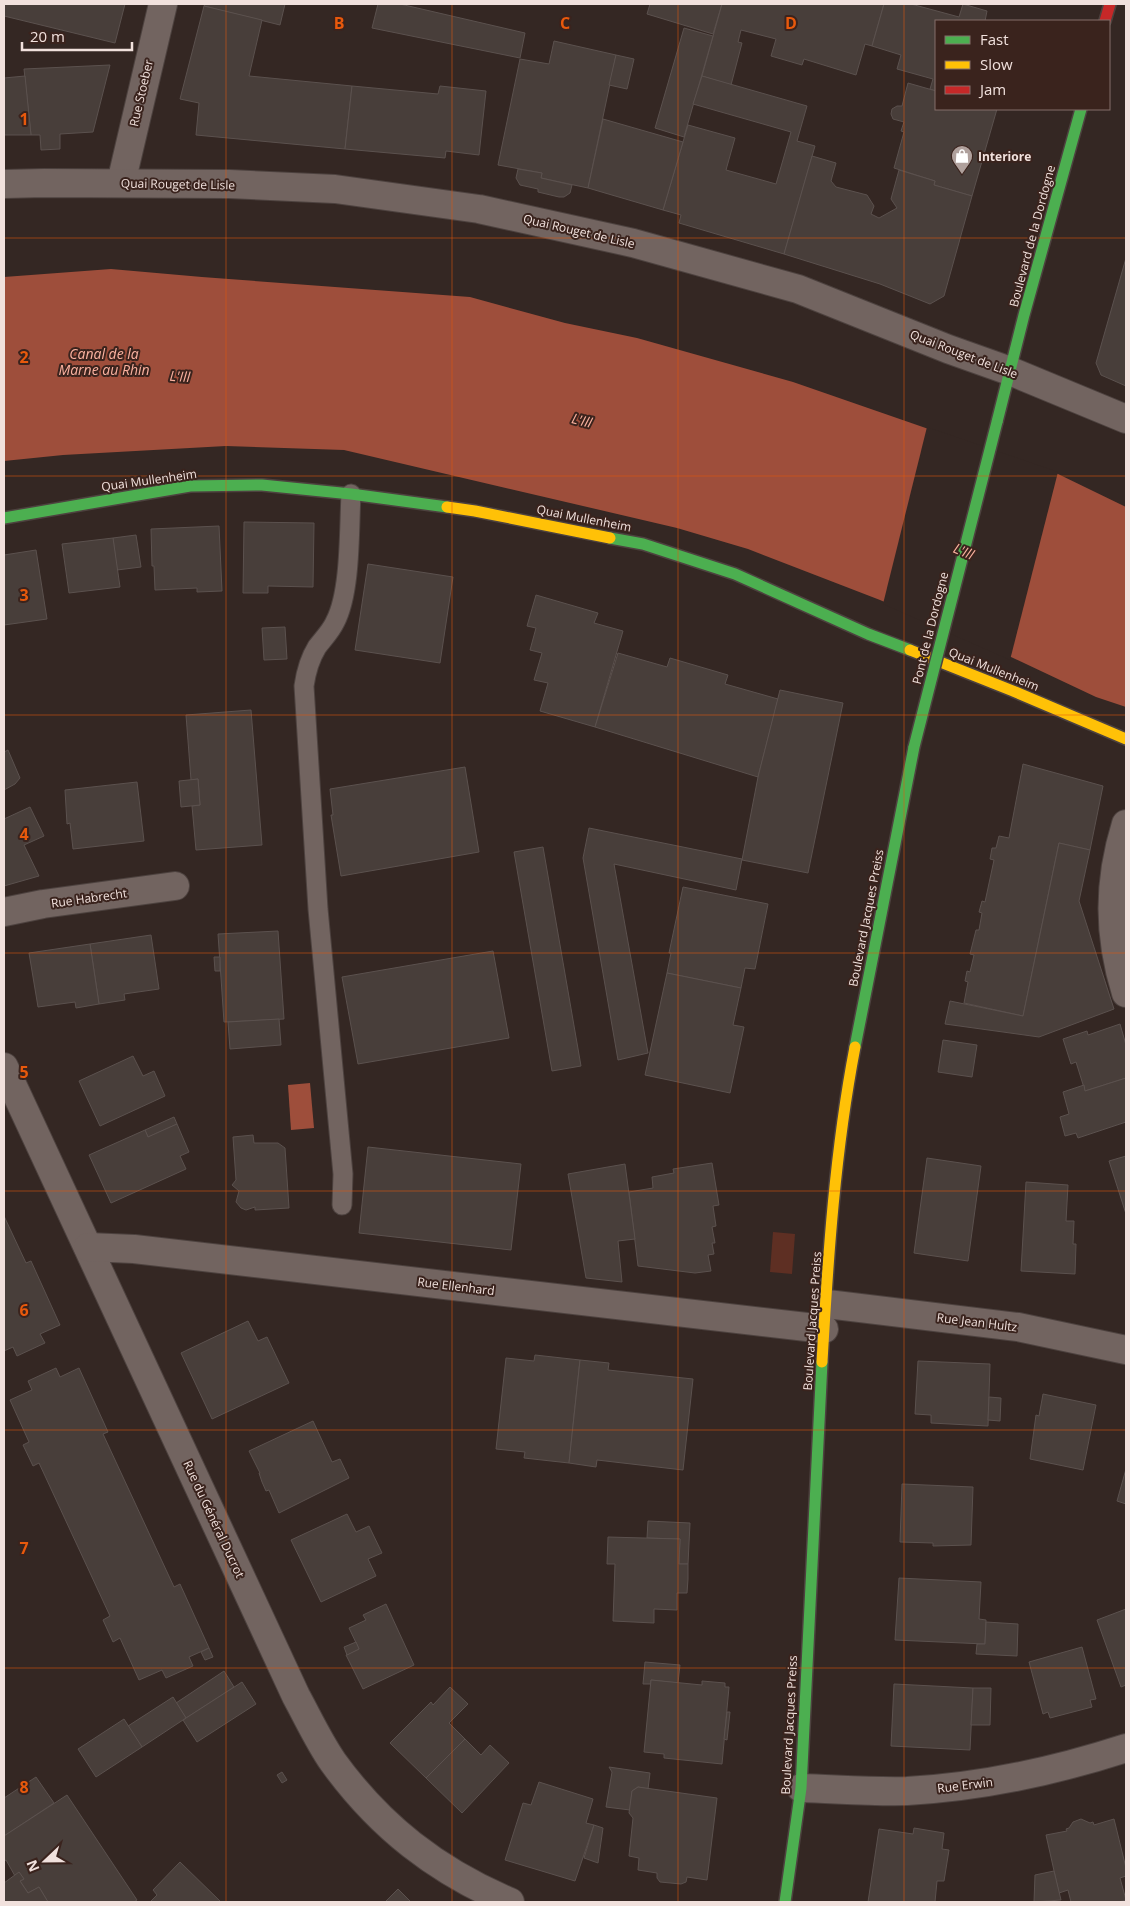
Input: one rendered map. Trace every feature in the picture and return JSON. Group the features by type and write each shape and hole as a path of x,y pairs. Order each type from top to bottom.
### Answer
{"main road":[{"path":"1105,20 1110,4"},
{"name":"Boulevard de la Dordogne","path":"1010,370 1081,110"},
{"name":"Pont de la Dordogne","path":"914,747 1010,370"},
{"name":"Quai Mullenheim","path":"4,518 190,486 262,485 351,494 475,511 643,544 735,574 868,634 1013,691 1126,739"},
{"name":"Boulevard Jacques Preiss","path":"786,1902 800,1788 831,1230 848,1085 914,747"}],"street":[{"name":"Rue Stoeber","path":"121,183 163,4"},
{"path":"1110,4 1126,9"},
{"name":"Quai Rouget de Lisle","path":"4,184 229,184 336,189 479,209 633,243 798,289 948,348 1010,370 1126,419"},
{"path":"1126,824 1114,881 1112,906 1113,937 1117,965 1126,993"},
{"name":"Rue Habrecht","path":"4,912 43,904 175,886"},
{"name":"Rue du Général Ducrot","path":"4,1067 296,1696 333,1762 369,1806 399,1836 441,1867 482,1890 510,1902"},
{"name":"Rue Ellenhard","path":"88,1246 826,1316"},
{"name":"Rue Jean Hultz","path":"826,1316 1018,1327 1126,1350"},
{"name":"Rue Erwin","path":"800,1788 906,1791 970,1785 1048,1771 1126,1748"}],"lane":[{"path":"342,1205 343,1174 318,909 304,686 307,667 317,648 335,623 342,605 345,589 351,494"}],"shaded area":[{"path":"773,1232 795,1234 792,1274 770,1272"}],"water":[{"name":"Canal de la Marne au Rhin","path":"111,269 470,297 565,323 637,338 793,382 1058,474 1126,507 1126,707 1096,697 1011,657 880,600 748,549 677,528 344,450 226,446 63,455 4,461 4,277"},
{"path":"310,1083 314,1128 291,1130 288,1085"}],"pier":[{"path":"927,427 1058,472 1010,660 883,604"}],"building":[{"path":"4,4 125,4 115,43 4,16"},
{"path":"205,4 285,4 280,25 204,6"},
{"path":"378,4 400,4 525,33 520,58 372,28"},
{"path":"650,4 722,4 713,34 647,14"},
{"path":"722,4 884,4 872,46 865,44 856,75 804,59 802,65 771,56 776,39 741,30 738,42 742,43 731,85 702,76"},
{"path":"884,4 911,4 959,17 963,4 987,11 985,20 935,20 935,91 930,89 933,79 897,69 901,55 872,46"},
{"path":"204,6 262,20 249,76 352,86 345,149 196,135 199,103 180,99"},
{"path":"684,28 713,36 684,137 655,128"},
{"path":"554,41 616,55 588,188 541,178 542,173 498,165 520,59 549,64"},
{"path":"616,55 634,59 627,89 609,85"},
{"path":"110,65 93,132 60,134 60,149 41,150 40,135 31,135 24,69"},
{"path":"25,76 31,135 4,135 4,78"},
{"path":"702,76 807,106 797,141 815,146 784,254 679,223 681,215 663,210 688,125 735,138 726,170 776,184 791,132 693,104"},
{"path":"908,83 935,91 935,110 997,110 972,196 934,185 935,181 894,168 904,132 901,131 904,122 893,119 891,114 892,109 902,106"},
{"path":"352,86 438,94 440,86 486,91 479,155 446,151 445,158 345,149"},
{"path":"603,119 683,142 663,210 588,188"},
{"path":"812,156 836,163 831,181 836,187 867,195 874,206 871,214 879,218 897,208 891,199 899,170 935,181 934,185 972,196 944,296 930,304 880,284 784,254"},
{"path":"518,169 542,173 541,178 572,185 570,193 564,197 559,197 520,185 516,178"},
{"path":"1126,258 1126,386 1101,375 1096,363"},
{"path":"244,522 314,523 313,587 268,586 268,593 243,593"},
{"path":"219,526 222,591 197,592 197,588 155,590 151,529"},
{"path":"136,535 141,567 117,570 113,538"},
{"path":"113,538 120,587 69,593 62,544"},
{"path":"36,550 47,619 4,625 4,555"},
{"path":"368,564 453,577 440,663 355,650"},
{"path":"536,595 598,613 594,623 623,631 595,727 540,711 548,683 534,680 542,653 530,650 536,628 527,626"},
{"path":"285,627 287,659 264,660 262,628"},
{"path":"618,653 667,667 670,658 728,675 725,684 778,699 758,777 595,727"},
{"path":"780,690 843,703 808,873 742,860 758,777"},
{"path":"251,710 262,845 196,850 192,806 200,805 198,779 191,780 186,715"},
{"path":"8,750 20,778 15,784 4,790 4,752"},
{"path":"1023,764 1103,786 1090,850 1059,843 1023,1016 964,1003 968,982 965,981 967,971 970,972 974,955 970,954 976,930 979,930 982,913 979,912 982,901 985,902 994,860 990,859 992,848 996,848 999,836 1009,838"},
{"path":"465,767 479,852 341,876 331,815 333,815 330,789"},
{"path":"198,779 200,805 181,807 179,781"},
{"path":"137,782 144,841 73,849 70,823 67,824 65,790"},
{"path":"30,807 44,836 24,845 39,876 4,886 4,819"},
{"path":"589,828 742,859 736,890 614,864 648,1053 618,1060 583,858"},
{"path":"1059,843 1090,850 1079,901 1114,1009 1039,1037 945,1024 950,1001 1023,1016"},
{"path":"543,847 581,1066 552,1071 514,852"},
{"path":"683,887 768,904 755,969 745,968 741,988 667,973 671,953 669,953"},
{"path":"278,931 284,1019 224,1022 218,934"},
{"path":"151,935 159,989 124,994 125,1000 99,1004 90,944"},
{"path":"90,944 99,1004 76,1008 75,1002 38,1007 29,953"},
{"path":"493,951 509,1038 358,1064 342,977"},
{"path":"214,957 220,957 220,971 215,971"},
{"path":"667,973 741,988 733,1025 744,1027 730,1093 645,1075"},
{"path":"279,1019 281,1045 230,1049 228,1022"},
{"path":"1120,1024 1126,1045 1126,1078 1085,1091 1076,1062 1071,1064 1063,1039 1087,1031 1088,1035"},
{"path":"943,1040 977,1045 972,1077 938,1072"},
{"path":"133,1056 143,1076 154,1071 165,1096 100,1126 79,1081"},
{"path":"1126,1078 1126,1122 1078,1138 1076,1133 1065,1136 1060,1117 1069,1114 1063,1092 1084,1085 1085,1091"},
{"path":"174,1117 177,1124 148,1137 145,1130"},
{"path":"177,1124 189,1152 180,1156 186,1169 111,1203 89,1155 145,1130 148,1137"},
{"path":"253,1135 254,1143 278,1143 285,1148 289,1208 255,1210 255,1207 246,1210 241,1208 236,1202 239,1191 232,1185 236,1180 233,1137"},
{"path":"368,1147 521,1164 511,1250 359,1233"},
{"path":"1126,1156 1126,1214 1109,1161"},
{"path":"927,1158 981,1166 968,1261 914,1253"},
{"path":"712,1163 719,1205 713,1206 716,1226 712,1227 715,1243 712,1243 714,1254 708,1255 711,1271 695,1273 638,1266 629,1192 653,1188 652,1177 674,1173 673,1169"},
{"path":"625,1164 635,1239 618,1241 622,1282 586,1278 568,1174"},
{"path":"1026,1182 1068,1185 1066,1221 1074,1221 1073,1244 1076,1244 1075,1274 1021,1271"},
{"path":"4,1216 26,1263 31,1261 60,1325 40,1334 45,1343 17,1356 13,1347 4,1351"},
{"path":"248,1321 258,1341 267,1337 289,1383 212,1419 181,1353"},
{"path":"535,1355 580,1360 569,1463 524,1458 525,1452 496,1449 506,1358 534,1361"},
{"path":"580,1360 609,1363 608,1370 693,1379 683,1470 597,1460 596,1467 569,1463"},
{"path":"918,1361 990,1364 988,1426 931,1423 931,1415 915,1414"},
{"path":"56,1368 60,1377 79,1368 108,1432 103,1434 174,1587 180,1584 209,1648 189,1657 193,1666 166,1678 162,1670 139,1680 120,1638 113,1642 103,1620 110,1616 39,1463 33,1466 23,1445 29,1442 10,1400 32,1390 28,1381"},
{"path":"1043,1394 1096,1405 1083,1470 1030,1459 1036,1415 1039,1416"},
{"path":"989,1397 1001,1398 1000,1421 988,1420"},
{"path":"313,1421 332,1462 340,1459 349,1478 279,1513 269,1490 266,1491 260,1473 249,1451"},
{"path":"1126,1469 1126,1504 1117,1501"},
{"path":"902,1484 973,1487 971,1545 933,1546 933,1543 900,1542"},
{"path":"347,1514 356,1532 369,1526 382,1553 368,1559 376,1576 321,1602 291,1540"},
{"path":"648,1521 690,1523 688,1564 679,1564 680,1539 647,1538"},
{"path":"608,1537 680,1539 679,1564 688,1564 688,1579 687,1593 677,1593 677,1610 654,1609 654,1623 613,1621 615,1564 607,1564"},
{"path":"899,1578 981,1582 979,1619 986,1620 985,1644 895,1640"},
{"path":"386,1604 414,1665 363,1689 346,1655 359,1649 349,1628 366,1620 363,1615"},
{"path":"1126,1609 1126,1685 1121,1687 1097,1620"},
{"path":"986,1622 1018,1624 1017,1656 976,1654 977,1644 985,1644"},
{"path":"356,1642 359,1649 347,1655 344,1647"},
{"path":"1082,1647 1096,1699 1090,1700 1092,1707 1050,1718 1048,1712 1043,1714 1029,1662"},
{"path":"209,1648 213,1657 205,1660 201,1652"},
{"path":"645,1662 680,1665 678,1683 651,1680 651,1684 643,1684"},
{"path":"224,1671 234,1687 186,1718 176,1703"},
{"path":"651,1680 702,1685 702,1681 725,1683 725,1687 729,1687 722,1764 664,1758 664,1754 644,1752"},
{"path":"242,1682 256,1704 197,1742 183,1720"},
{"path":"894,1684 973,1688 970,1750 891,1746"},
{"path":"450,1687 468,1704 449,1723 465,1739 426,1778 390,1743 431,1702 433,1705"},
{"path":"973,1688 991,1688 990,1725 971,1725"},
{"path":"173,1697 186,1718 142,1747 128,1726"},
{"path":"727,1712 730,1712 727,1740 724,1739"},
{"path":"124,1719 142,1747 96,1777 78,1749"},
{"path":"465,1739 481,1755 490,1745 509,1763 462,1813 426,1778"},
{"path":"609,1767 650,1773 648,1789 638,1787 632,1791 630,1810 606,1807 612,1772"},
{"path":"282,1772 287,1780 282,1783 277,1775"},
{"path":"36,1777 54,1803 4,1836 4,1798"},
{"path":"539,1782 593,1799 586,1823 594,1825 575,1881 505,1860 523,1803 531,1805"},
{"path":"638,1787 717,1798 707,1880 687,1877 686,1882 681,1884 660,1882 657,1878 657,1873 638,1870 639,1858 629,1856 633,1818 629,1813 632,1791"},
{"path":"67,1795 137,1900 134,1902 48,1902 39,1887 28,1893 20,1881 24,1879 19,1872 15,1876 6,1860 4,1861 4,1836"},
{"path":"1081,1819 1090,1823 1093,1822 1094,1825 1114,1819 1126,1868 1126,1876 1120,1878 1126,1900 1119,1902 1071,1902 1068,1890 1059,1893 1046,1835 1067,1831 1066,1829 1073,1822"},
{"path":"594,1825 603,1828 598,1863 584,1858"},
{"path":"914,1828 944,1833 942,1849 949,1850 944,1881 937,1881 935,1902 868,1902 879,1829 913,1834"},
{"path":"180,1862 221,1902 150,1902 157,1895 153,1890"},
{"path":"1054,1871 1061,1900 1034,1902 1035,1875"},
{"path":"19,1872 24,1879 20,1881 28,1893 39,1887 48,1902 4,1902 4,1883"},
{"path":"398,1889 411,1902 385,1902"}],"traffic: fast":[{"path":"997,422 1024,315 1081,110"},
{"path":"914,747 997,422"},
{"path":"4,518 190,486 262,485 351,494 447,507"},
{"path":"610,538 643,544 735,574 868,634 910,650"},
{"path":"855,1047 914,747"},
{"path":"785,1902 801,1788 822,1362"}],"traffic: slow":[{"path":"447,507 610,538"},
{"path":"910,650 1126,739"},
{"path":"822,1362 837,1164 855,1047"}],"traffic: jam":[{"path":"1105,20 1110,4"}],"place":[{"name":"Interiore","path":"962,175"}],"water label":[{"name":"L'Ill","path":"180,376"},
{"name":"L'Ill","path":"582,420"},
{"name":"L'Ill","path":"964,551"}]}
